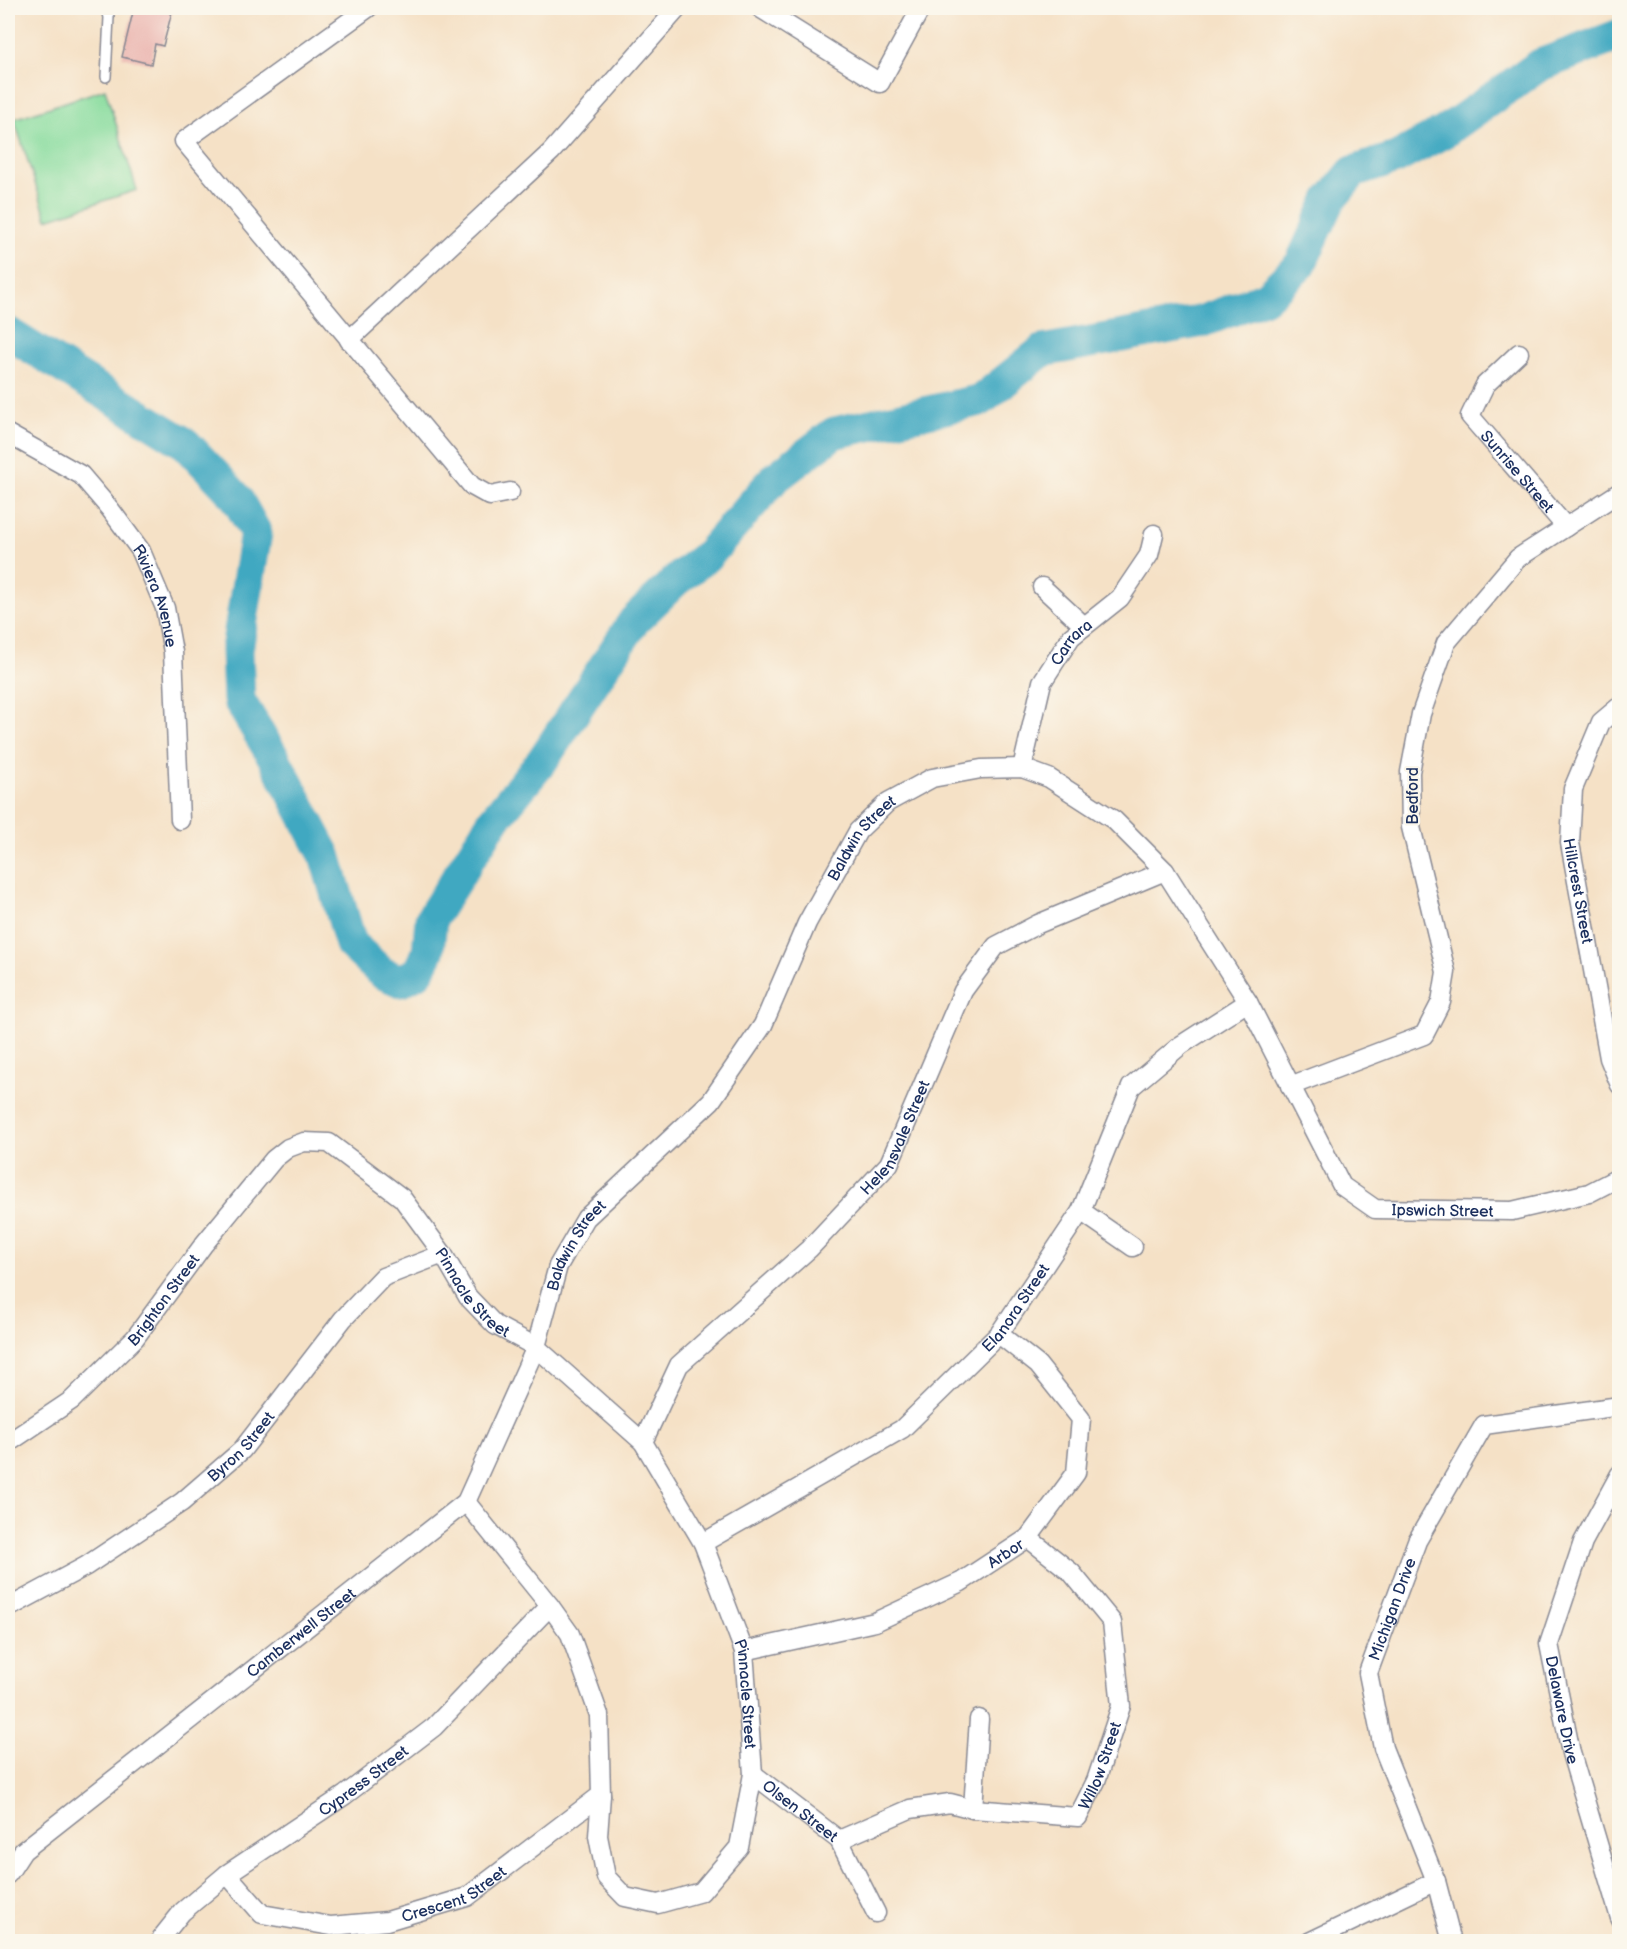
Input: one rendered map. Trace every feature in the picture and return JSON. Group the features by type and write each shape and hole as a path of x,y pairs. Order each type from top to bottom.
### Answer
{"street":[{"path":"368,8 184,141 471,486 490,496 510,492"},
{"path":"349,340 550,152 678,8"},
{"path":"760,8 880,83 921,8"},
{"name":"Sunrise Street","path":"1520,353 1485,386 1470,416 1566,527"},
{"name":"Riviera Avenue","path":"8,434 81,475 141,551 165,608 172,652 180,820"},
{"name":"Bedford","path":"1290,1086 1424,1035 1441,1002 1446,972 1411,827 1410,772 1421,714 1446,643 1518,558 1620,492"},
{"name":"Carrara","path":"1022,768 1042,682 1071,637 1120,598 1149,555 1154,534"},
{"path":"1042,587 1084,626"},
{"name":"Hillcrest Street","path":"1620,706 1600,722 1573,789 1570,843 1609,1058 1620,1085"},
{"name":"Baldwin Street","path":"536,1347 558,1266 586,1218 711,1101 763,1025 807,923 858,831 888,802 932,778 981,769 1022,768 1049,778 1113,819 1165,871 1248,1002 1290,1086"},
{"name":"Helensvale Street","path":"643,1442 679,1365 809,1249 889,1164 963,991 996,946 1038,924 1165,871"},
{"name":"Elanora Street","path":"703,1544 902,1429 999,1334 1081,1211 1131,1087 1180,1045 1248,1002"},
{"name":"Ipswich Street","path":"1290,1086 1342,1186 1375,1209 1512,1211 1589,1193 1620,1177"},
{"name":"Pinnacle Street","path":"304,1142 329,1143 402,1198 442,1254 468,1296 495,1325 536,1347 643,1442 703,1544 744,1651 753,1774 739,1847 701,1892 658,1904 626,1898 606,1877 598,1836 601,1796 599,1715 570,1634 466,1502"},
{"name":"Brighton Street","path":"8,1443 72,1400 135,1338 204,1244 274,1159 288,1148 304,1142"},
{"path":"1081,1211 1133,1247"},
{"name":"Byron Street","path":"8,1608 86,1566 182,1502 242,1450 344,1319 383,1277 442,1254"},
{"name":"Arbor","path":"744,1651 875,1622 961,1582 1028,1538 1076,1473 1082,1419 1038,1365 999,1334"},
{"name":"Camberwell Street","path":"8,1874 23,1851 466,1502 536,1347"},
{"name":"Michigan Drive","path":"1452,1941 1436,1881 1383,1748 1368,1673 1417,1541 1484,1425 1620,1406"},
{"name":"Delaware Drive","path":"1620,1474 1583,1542 1549,1644 1571,1753 1620,1918"},
{"name":"Willow Street","path":"839,1840 910,1809 950,1803 973,1809 1078,1817 1096,1781 1121,1706 1112,1622 1071,1572 1028,1538"},
{"name":"Cypress Street","path":"162,1937 182,1912 227,1874 345,1795 434,1727 550,1606"},
{"path":"973,1809 979,1719"},
{"name":"Olsen Street","path":"753,1774 839,1840 876,1913"},
{"name":"Crescent Street","path":"227,1874 262,1914 331,1926 387,1921 467,1897 601,1796"},
{"path":"1309,1941 1436,1881"}],"lane":[{"path":"106,8 109,17 106,77"}],"green space":[{"path":"105,89 137,190 47,219 14,119"}],"building":[{"path":"134,8 173,8 163,46 155,44 151,64 122,57"}],"waterway":[{"path":"8,333 186,444 236,497 256,533 237,650 239,700 274,758 325,855 351,944 382,973 401,981 418,972 428,952 431,919 493,821 542,761 634,621 675,581 708,555 774,479 834,433 981,400 1042,351 1203,321 1266,297 1300,265 1330,200 1353,172 1396,158 1444,132 1540,65 1620,35"}]}
